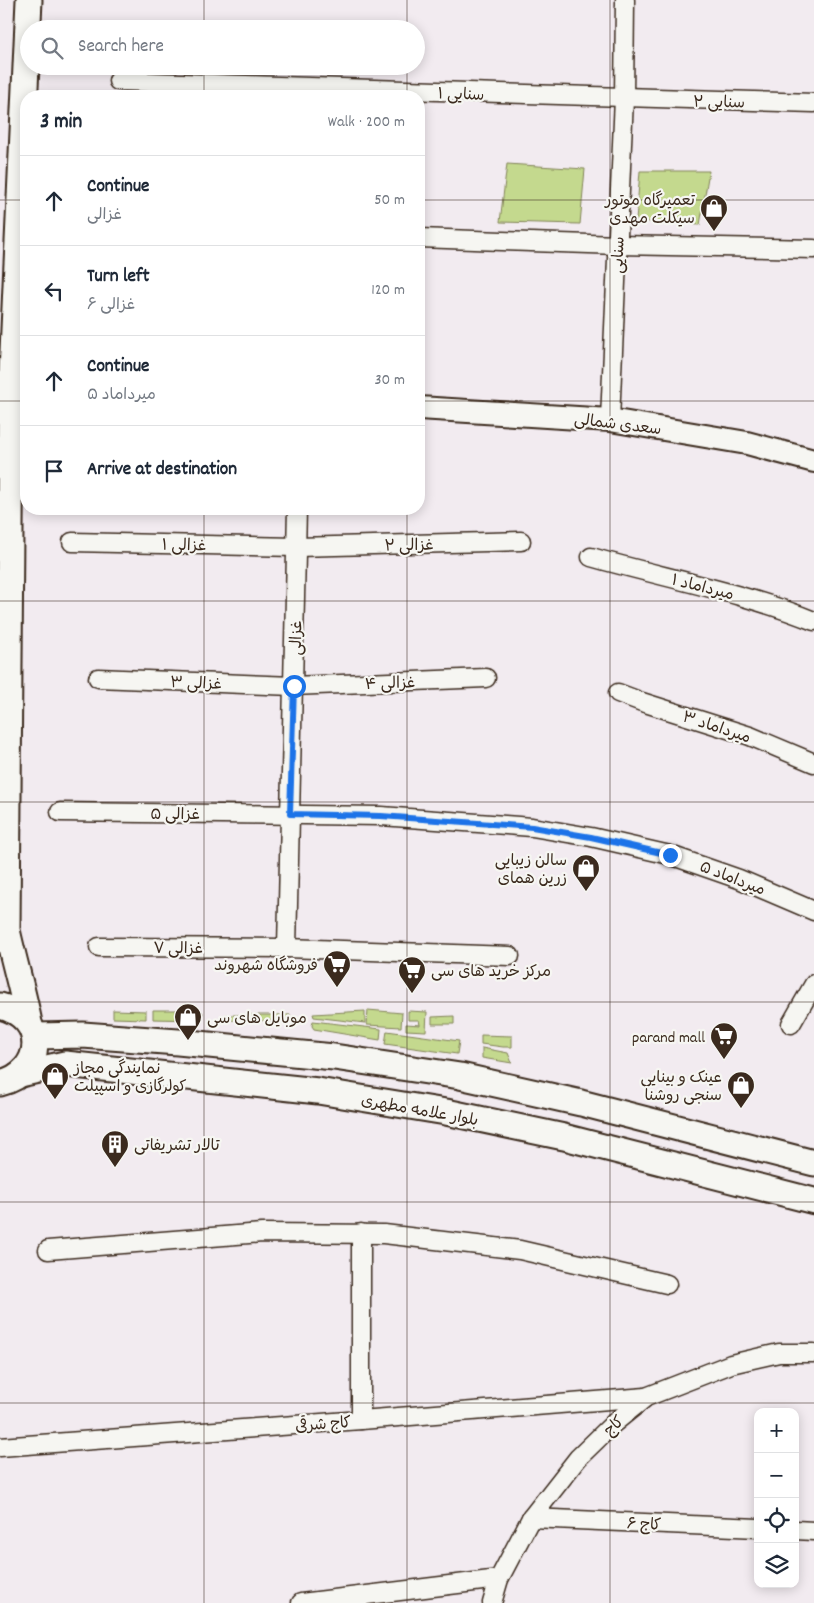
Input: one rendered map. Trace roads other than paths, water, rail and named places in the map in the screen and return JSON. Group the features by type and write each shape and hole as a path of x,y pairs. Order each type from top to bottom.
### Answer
{"main road":[{"path":"28,20 29,0"},
{"path":"27,75 27,90"},
{"path":"10,1079 30,1062 35,1050 22,987 4,937 20,356"},
{"path":"0,1006 16,1011 32,1029 334,1057 460,1076 581,1103 814,1163"},
{"name":"بلوار علامه مطهری","path":"10,1079 65,1064 318,1091 446,1112 564,1137 814,1201"}],"street":[{"name":"سنایی","path":"610,420 624,98 625,0"},
{"name":"سنایی ۱","path":"118,81 386,90"},
{"name":"سنایی ۱","path":"425,91 624,98"},
{"name":"سنایی ۲","path":"624,98 814,103"},
{"path":"425,238 814,249"},
{"name":"سعدی شمالی","path":"425,408 610,420 747,443 814,461"},
{"name":"غزالی","path":"287,948 297,515"},
{"name":"غزالی ۲","path":"297,547 522,541"},
{"name":"غزالی ۱","path":"72,542 297,547"},
{"name":"میرداماد ۱","path":"591,557 745,596 814,621"},
{"name":"غزالی ۳","path":"98,678 294,686"},
{"name":"غزالی ۴","path":"294,686 486,678"},
{"name":"میرداماد ۳","path":"618,693 750,736 814,763"},
{"name":"غزالی ۵","path":"60,812 381,816 532,827 591,837"},
{"name":"میرداماد ۵","path":"591,837 670,855 739,878 814,911"},
{"name":"غزالی ۷","path":"99,947 287,948 510,956"},
{"path":"791,1024 814,984"},
{"path":"48,1250 262,1233 384,1234 520,1250 667,1284"},
{"path":"361,1234 361,1420"},
{"name":"کاج","path":"492,1603 499,1579 531,1518 578,1458 614,1423 646,1397 731,1364 779,1353 814,1353"},
{"name":"کاج شرقی","path":"0,1447 646,1397"},
{"name":"کاج ۶","path":"531,1518 754,1528"},
{"path":"799,1530 814,1530"},
{"path":"301,1603 499,1579"}],"place":[{"name":"تعمیرگاه موتور سیکلت مهدی","path":"714,232"},
{"name":"سالن زیبایی زرین همای","path":"586,892"},
{"name":"فروشگاه شهروند","path":"337,988"},
{"name":"مرکز خرید های سی","path":"412,994"},
{"name":"موبایل های سی","path":"188,1041"},
{"name":"parand mall","path":"724,1060"},
{"name":"نمایندگی مجاز کولرگازی و اسپیلت","path":"55,1100"},
{"name":"عینک و بینایی سنجی روشنا","path":"741,1109"},
{"name":"تالار تشریفاتی","path":"115,1168"}]}
